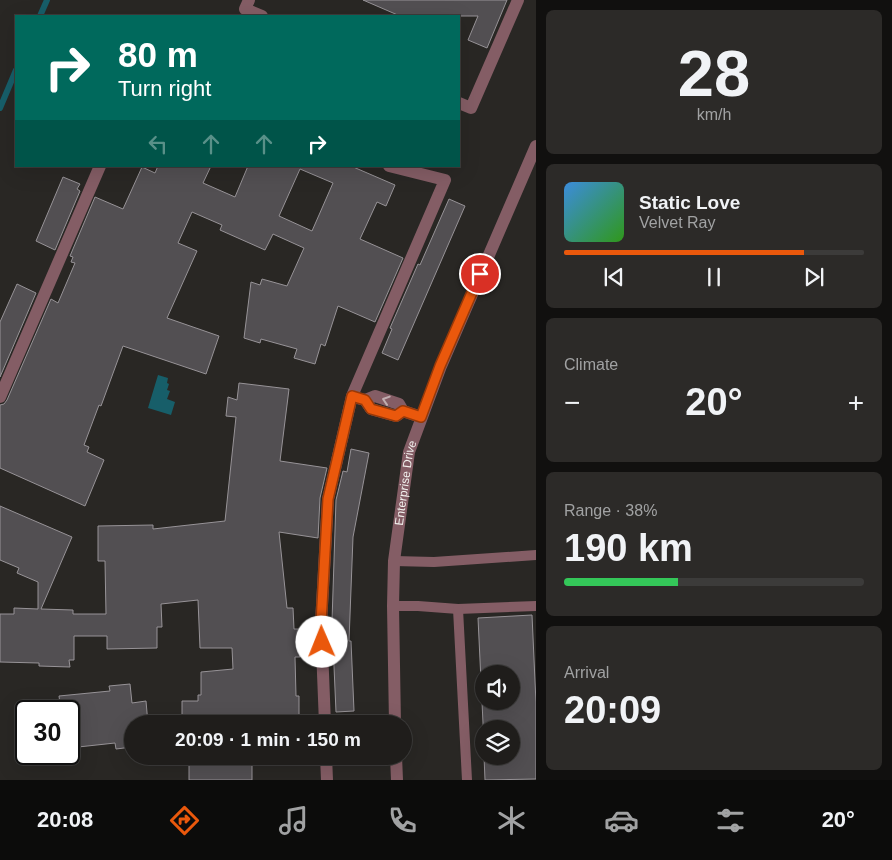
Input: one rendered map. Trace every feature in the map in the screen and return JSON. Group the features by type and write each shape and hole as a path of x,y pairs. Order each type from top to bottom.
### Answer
{"street":[{"path":"250,0 246,9 260,15"},
{"path":"460,103 471,108 518,0"},
{"name":"Enterprise Drive","path":"395,715 392,606 394,561 409,452 440,366 536,146"},
{"path":"0,397 100,167"},
{"path":"324,715 321,623 328,499 352,396 445,180 393,167"},
{"path":"352,396 365,400 371,409 396,416 403,411 421,417"},
{"path":"326,765 327,780"},
{"path":"396,765 397,780"}],"lane":[{"path":"394,561 434,562 536,555"},
{"path":"392,606 458,609 536,606"},
{"path":"458,609 467,780"}],"water":[{"path":"158,375 168,378 167,390 170,391 167,399 175,402 171,415 148,408"}],"building":[{"path":"363,0 507,0 487,48 468,40 478,16 398,15"},
{"path":"142,167 155,173 158,167 211,167 203,183 235,197 248,167 353,167 395,185 386,206 377,202 360,239 403,258 375,322 338,306 325,346 321,344 315,364 294,358 297,349 261,339 260,343 244,338 251,282 260,285 262,279 287,286 304,248 273,234 265,250 220,230 222,225 192,212 178,243 197,251 167,318 219,336 206,374 123,346 101,406 99,405 84,445 89,447 87,452 104,460 85,506 0,468 0,405 4,404 7,400 51,299 58,303 75,263 71,262 73,257 70,256 95,197 123,209","holes":["300,169 333,183 312,231 279,216"]},
{"path":"63,177 80,184 77,189 80,191 55,250 36,241"},
{"path":"449,199 465,206 398,360 382,353 392,329 390,328"},
{"path":"17,284 36,293 0,377 0,322"},
{"path":"239,383 289,389 280,461 327,468 320,498 318,538 279,532 287,608 293,608 294,629 300,629 300,657 295,657 296,696 299,696 299,715 182,715 182,701 198,701 198,695 201,695 201,672 233,669 232,648 200,648 198,600 161,604 162,627 157,627 157,648 107,649 107,636 74,636 74,660 69,660 70,667 39,666 39,663 0,662 0,614 14,614 14,608 38,609 38,582 17,573 19,568 0,560 0,506 72,537 41,609 73,610 73,614 106,614 105,561 98,561 98,526 153,525 153,529 225,521 236,417 226,416 228,397 237,400"},
{"path":"351,449 369,453 353,537 349,641 351,641 354,711 336,712 332,621 336,500 343,471 347,472"},
{"path":"532,615 536,703 536,779 485,780 484,765 520,765 520,720 483,720 482,710 520,710 520,665 480,665 478,618"},
{"path":"130,684 132,703 146,701 147,715 124,715 124,748 116,749 115,743 80,747 80,700 60,700 59,696 110,691 109,686"},
{"path":"189,765 252,765 252,780 189,780"}],"waterway":[{"path":"40,15 47,0"},
{"path":"0,108 15,72"}],"route":[{"path":"322,642 321,623 328,499 352,396 365,400 371,409 396,416 403,411 421,417 440,366 480,274"}]}
